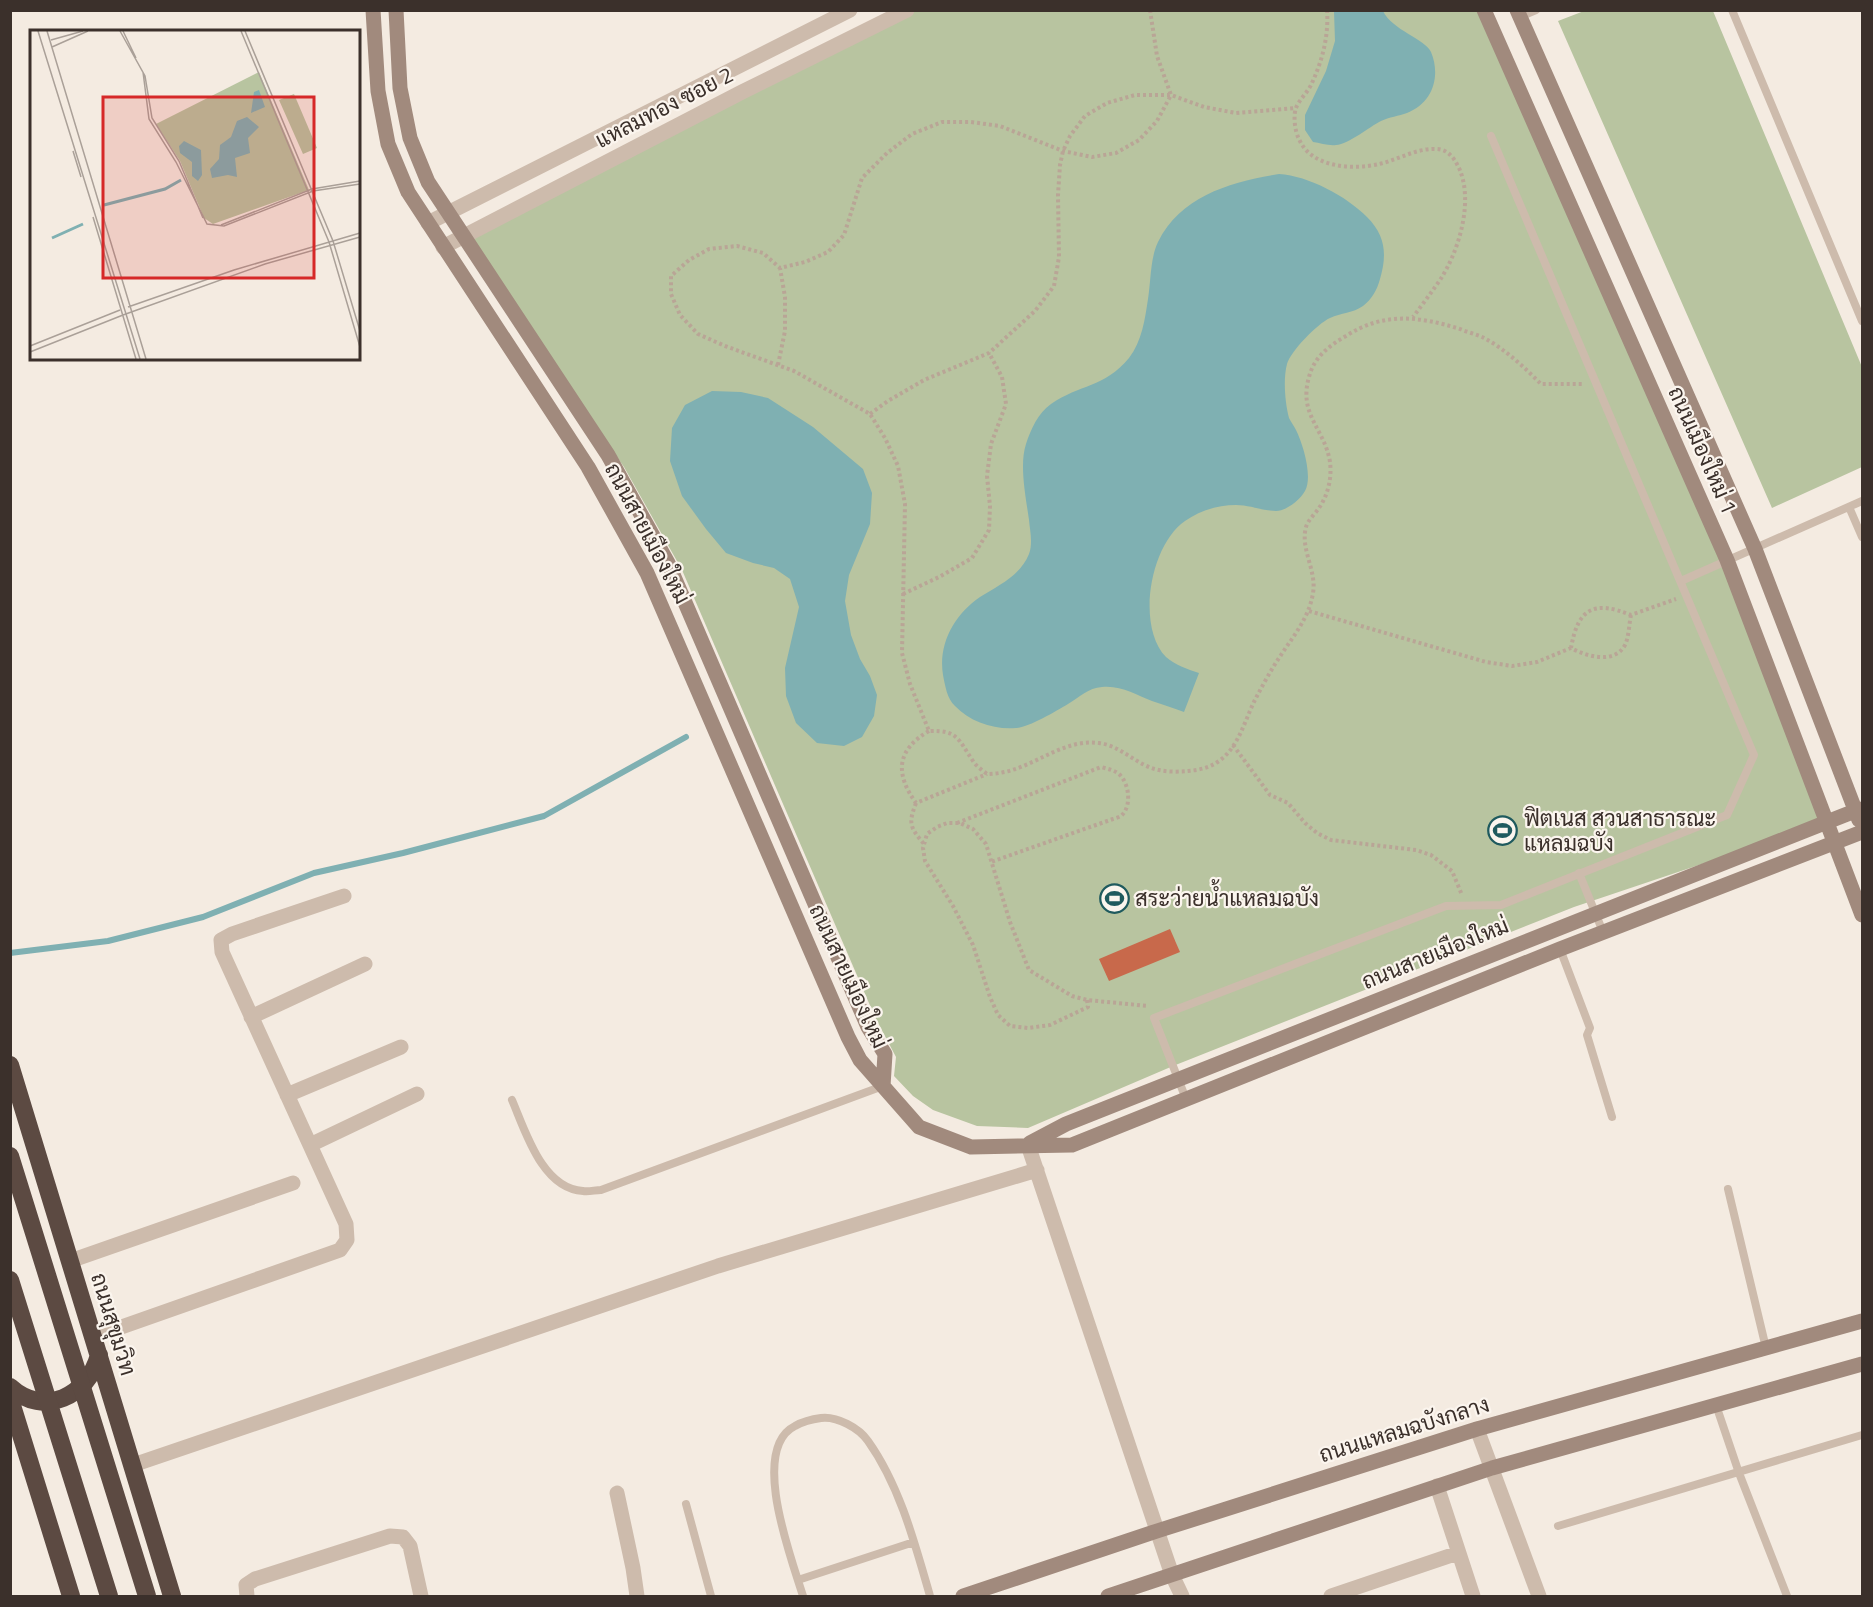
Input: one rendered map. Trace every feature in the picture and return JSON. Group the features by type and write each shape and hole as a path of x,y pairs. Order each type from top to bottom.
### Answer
{"highway":[{"name":"ถนนสุขุมวิท","path":"10,1065 172,1596"},
{"path":"10,1156 147,1596"},
{"path":"10,1280 109,1596"},
{"path":"10,1387 27,1397 41,1401 67,1396 79,1390 95,1368 96,1346"},
{"path":"10,1399 71,1596"}],"street":[{"name":"ถนนสายเมืองใหม่","path":"373,10 378,91 388,144 408,192 597,482 647,573 848,1037 860,1060 918,1127 971,1147 1072,1146 1560,949 1836,843 1863,830"},
{"name":"ถนนสายเมืองใหม่","path":"396,10 400,88 410,138 428,182 616,471 668,563 868,1027 885,1054 883,1086"},
{"name":"แหลมทอง ซอย 2","path":"428,223 850,10"},
{"name":"แหลมทอง ซอย 2","path":"443,247 742,92 907,10"},
{"name":"ถนนเมืองใหม่ 1","path":"1484,10 1727,560 1863,915"},
{"name":"ถนนเมืองใหม่ 1","path":"1518,14 1755,549 1859,810 1863,830"},
{"path":"597,482 616,471"},
{"name":"ถนนสายเมืองใหม่","path":"1028,1145 1066,1124 1859,810"},
{"path":"96,1346 340,1250 347,1240 346,1224 222,952 221,940 232,934 344,896"},
{"path":"794,912 814,903"},
{"path":"251,1017 365,964"},
{"path":"286,1095 401,1047"},
{"path":"310,1146 417,1094"},
{"path":"1028,1145 1172,1575 1182,1596"},
{"path":"133,1465 718,1266 1037,1170"},
{"path":"70,1261 293,1182"},
{"name":"ถนนแหลมฉบังกลาง","path":"963,1596 1477,1429 1863,1321"},
{"path":"1108,1596 1492,1468 1863,1364"},
{"path":"1477,1429 1539,1596"},
{"path":"1437,1486 1473,1596"},
{"path":"617,1493 637,1596"},
{"path":"247,1596 246,1585 255,1579 390,1536 403,1537 410,1546 421,1596"},
{"path":"1331,1596 1458,1552"}],"lane":[{"path":"1518,14 1536,10"},
{"path":"1732,10 1863,321"},
{"path":"1186,1099 1154,1018 1446,906 1501,905 1727,815 1754,755 1491,136"},
{"path":"1681,581 1863,501"},
{"path":"1849,507 1863,537"},
{"path":"1579,873 1603,932"},
{"path":"1560,949 1590,1028 1587,1035 1612,1117"},
{"path":"512,1100 539,1161 551,1176 563,1185 580,1192 601,1190 883,1086"},
{"path":"1728,1189 1766,1348"},
{"path":"1716,1405 1739,1473 1787,1596"},
{"path":"803,1596 778,1516 773,1467 780,1441 794,1426 823,1418 848,1423 867,1439 891,1482 914,1542 930,1596"},
{"path":"1558,1526 1863,1435"},
{"path":"686,1504 711,1596"},
{"path":"798,1581 914,1542"}],"path":[{"path":"780,268 805,262 828,252 844,235 862,178 887,153 912,134 942,122 971,122 1000,126 1063,151 1092,157 1116,153 1139,140 1157,121 1170,95 1158,56 1150,10"},
{"path":"1328,10 1328,25 1322,56 1310,87 1296,108 1298,139 1309,154 1332,165 1354,166 1378,165 1422,150 1438,149 1453,156 1465,187 1465,215 1457,244 1441,278 1413,317"},
{"path":"870,414 888,400 924,380 989,353 1035,311 1054,286 1059,257 1060,165 1070,136 1085,116 1107,103 1135,95 1170,95 1204,107 1236,113 1296,108"},
{"path":"778,365 785,331 786,297 780,268 763,253 737,246 710,249 689,260 671,276 671,294 680,315 698,334 725,346 794,371 870,414 885,438 897,466 904,504 902,653 910,684 929,731"},
{"path":"924,844 914,832 910,818 916,803 987,774 1001,774 1028,765 1074,743 1114,746 1158,770 1179,772 1203,770 1220,760 1233,745 1238,739 1256,698 1309,611 1314,590 1305,549 1306,526 1320,506 1330,484 1330,462 1305,396 1309,375 1320,354 1355,329 1384,320 1413,317 1482,337 1507,353 1541,384 1597,384"},
{"path":"903,595 972,558 989,530 990,506 987,476 991,444 1006,404 1002,377 989,353"},
{"path":"1571,648 1577,624 1586,613 1601,606 1631,615 1686,595"},
{"path":"1309,611 1486,663 1512,666 1537,662 1571,648 1592,657 1605,657 1616,653 1625,645 1631,615"},
{"path":"916,803 902,778 902,764 907,748 916,738 929,731 942,730 954,735 966,748 974,762 987,774"},
{"path":"1233,745 1270,795 1288,803 1305,824 1317,833 1331,840 1416,850 1431,855 1452,871 1467,906"},
{"path":"956,823 1101,767 1121,776 1126,784 1127,806 1122,814 991,862"},
{"path":"1087,1000 1088,1007 1050,1025 1028,1028 1010,1026 998,1015 990,998 973,945 925,861 923,848 927,834 947,823 956,823 973,829 986,844 1010,921 1029,970 1072,996 1087,1000 1149,1006 1154,1018"}],"green space":[{"path":"913,11 1484,11 1727,560 1827,822 1574,907 1173,1066 1028,1128 977,1126 933,1110 913,1096 894,1076 896,1057 875,1017 682,570 624,467 463,236"},
{"path":"1584,11 1713,11 1862,367 1862,467 1772,508 1558,21"}],"water":[{"path":"1334,11 1383,11 1393,24 1428,47 1434,61 1435,79 1429,96 1416,108 1387,118 1347,142 1327,145 1313,142 1305,130 1305,115 1326,71 1335,41"},
{"path":"1279,174 1326,188 1358,209 1378,231 1383,246 1384,262 1379,283 1372,297 1363,306 1330,318 1318,326 1299,345 1287,364 1285,384 1289,418 1301,443 1308,469 1307,485 1303,494 1280,511 1236,505 1216,507 1190,517 1173,532 1163,548 1151,586 1151,626 1157,643 1166,657 1177,665 1199,673 1184,712 1128,691 1109,687 1088,691 1050,714 1022,727 991,726 975,721 961,712 948,696 943,675 943,652 950,631 963,612 980,597 1015,574 1029,554 1031,537 1023,462 1026,444 1036,422 1051,404 1110,375 1129,358 1140,337 1144,322 1155,249 1168,226 1180,213 1210,193 1244,181"},
{"path":"712,391 741,392 768,398 813,427 863,469 872,493 870,524 849,575 845,601 851,635 877,695 874,716 862,737 844,746 817,743 796,723 786,696 785,668 799,607 790,579 774,568 726,553 682,496 670,461 672,428 685,405"}],"building":[{"path":"1170,929 1180,952 1109,981 1099,959"}],"waterway":[{"path":"10,953 108,941 203,917 314,873 403,853 544,816 686,737"}],"place":[{"name":"ฟิตเนส สวนสาธารณะ แหลมฉบัง","path":"1503,831"},
{"name":"สระว่ายน้ำแหลมฉบัง","path":"1114,898"}]}
